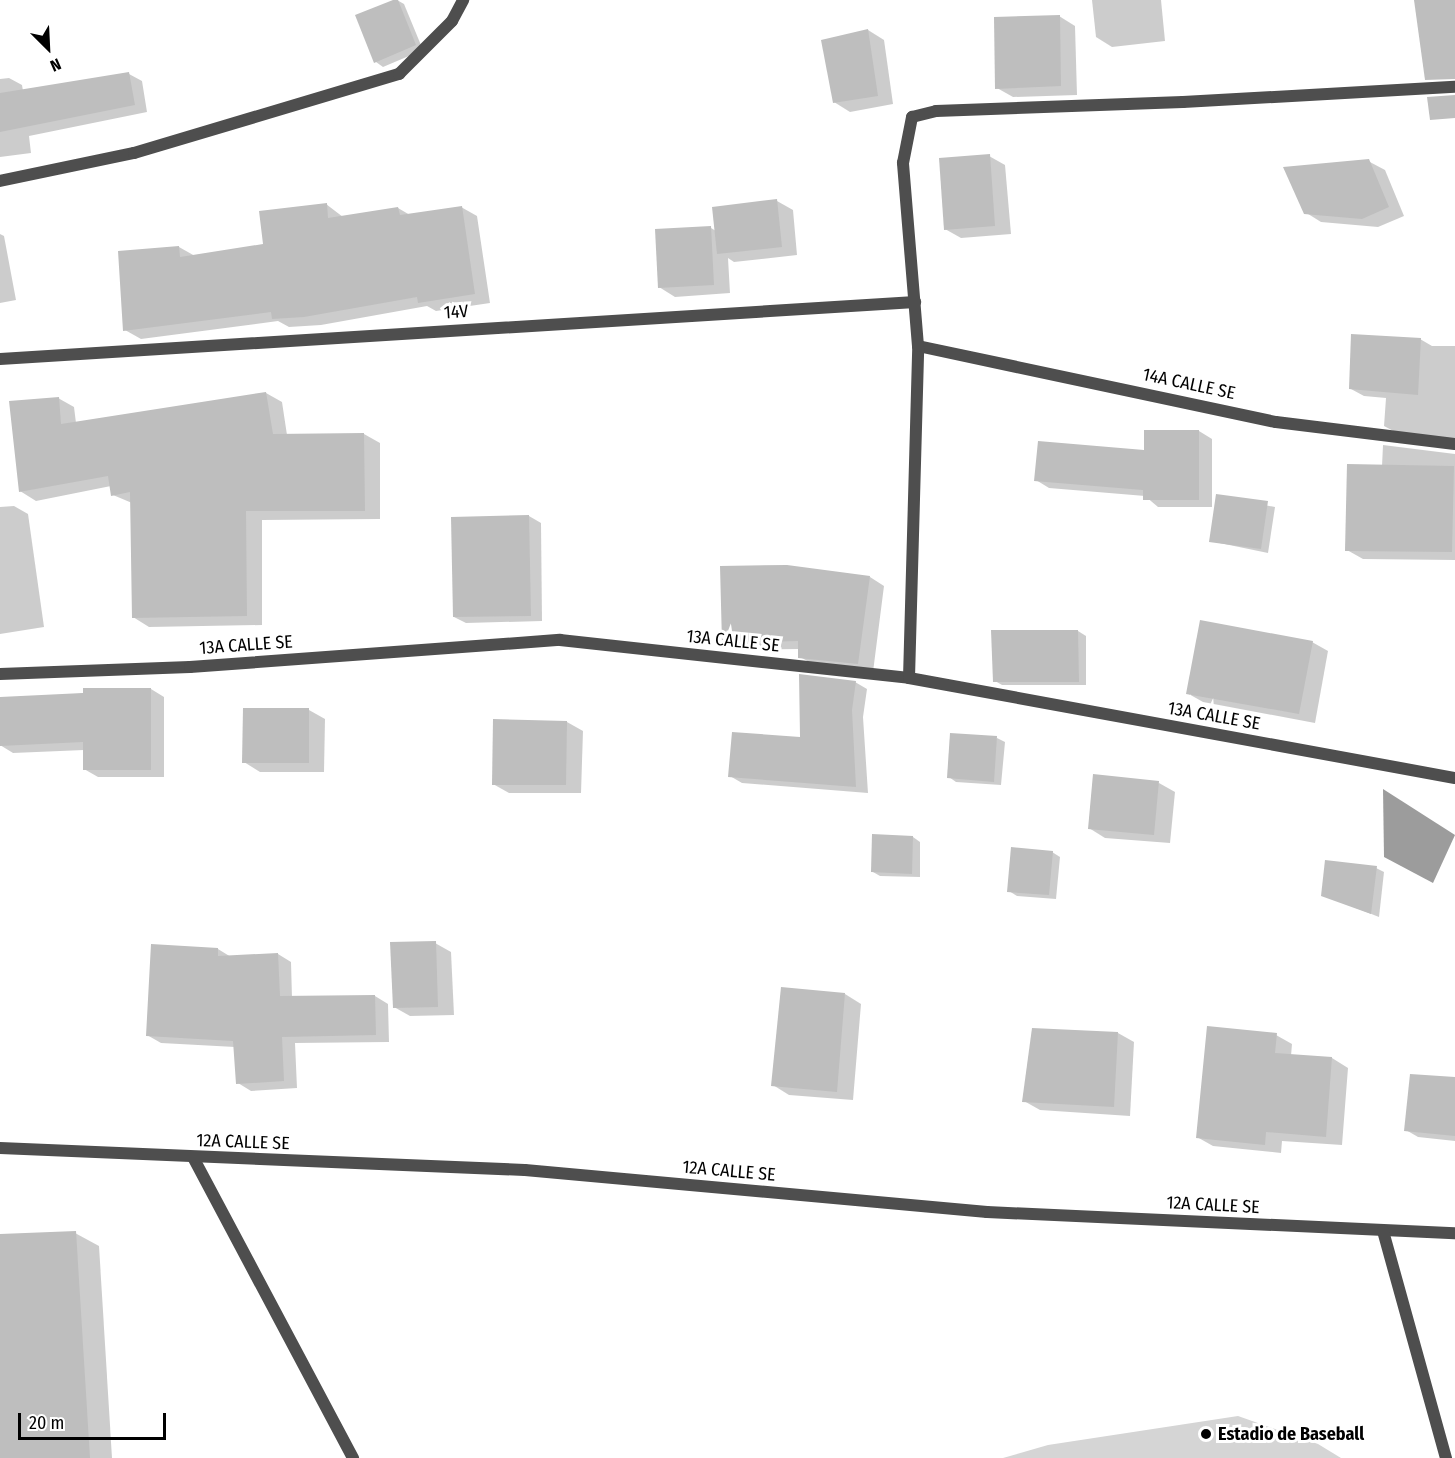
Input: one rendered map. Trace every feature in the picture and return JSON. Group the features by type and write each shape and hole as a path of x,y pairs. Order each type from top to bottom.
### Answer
{"street":[{"path":"0,181 134,153 399,74 452,21 463,0"},
{"path":"909,678 918,346 903,163 912,117 936,111 1183,102 1455,87"},
{"name":"14V","path":"0,359 915,302"},
{"name":"14A CALLE SE","path":"918,346 1276,422 1455,444"},
{"name":"13A CALLE SE","path":"0,674 190,667 560,640 909,678 1455,778"},
{"name":"12A CALLE SE","path":"0,1148 194,1159 525,1170 987,1212 1455,1233"},
{"path":"194,1159 353,1458"},
{"path":"1383,1231 1446,1458"}],"shaded area":[{"path":"1383,789 1455,835 1433,883 1384,857"},
{"name":"Estadio de Baseball","path":"1238,1416 1318,1444 1341,1458 1003,1458 1048,1445"}],"building":[{"path":"398,0 416,45 374,63 355,15"},
{"path":"1414,0 1455,0 1455,79 1425,80"},
{"path":"1060,15 1061,86 995,89 994,17"},
{"path":"868,29 878,96 833,103 821,40"},
{"path":"129,72 135,105 0,132 0,93"},
{"path":"1455,95 1455,118 1430,120 1427,97"},
{"path":"990,154 995,226 944,230 939,158"},
{"path":"1369,159 1389,207 1362,219 1304,214 1283,167"},
{"path":"777,199 782,247 717,254 712,207"},
{"path":"327,203 328,218 398,207 400,215 462,206 475,294 418,303 417,297 304,317 272,319 271,312 123,331 118,251 179,246 180,257 263,244 259,211"},
{"path":"711,226 714,285 658,288 655,229"},
{"path":"1351,334 1421,338 1418,395 1349,389"},
{"path":"266,392 273,434 364,433 365,511 246,511 247,616 132,618 130,492 111,496 108,476 19,492 9,401 59,397 61,424"},
{"path":"1144,430 1199,430 1199,500 1143,500 1143,490 1034,481 1038,441 1144,450"},
{"path":"1347,464 1454,466 1452,552 1345,551"},
{"path":"1216,494 1268,501 1261,549 1209,542"},
{"path":"529,515 531,616 453,617 451,517"},
{"path":"787,565 870,576 858,664 798,658 798,641 722,643 720,566"},
{"path":"1200,620 1313,641 1299,714 1186,694"},
{"path":"991,630 1078,630 1079,682 993,682"},
{"path":"799,674 856,681 852,710 856,787 728,777 732,732 800,737"},
{"path":"83,688 151,688 151,770 83,770 83,742 0,746 0,697 83,693"},
{"path":"243,708 309,708 309,763 242,763"},
{"path":"493,719 567,721 566,785 492,785"},
{"path":"950,733 997,736 994,782 947,778"},
{"path":"1093,774 1159,781 1154,835 1088,829"},
{"path":"872,834 913,836 912,874 871,872"},
{"path":"1011,847 1053,851 1049,895 1007,892"},
{"path":"1325,860 1377,866 1371,914 1321,896"},
{"path":"436,941 438,1007 393,1008 390,942"},
{"path":"151,944 218,948 218,956 278,953 280,996 375,995 376,1035 282,1037 284,1081 236,1084 233,1041 146,1036"},
{"path":"781,987 845,993 837,1092 771,1086"},
{"path":"1207,1026 1277,1033 1275,1053 1332,1057 1326,1137 1266,1132 1265,1145 1196,1138"},
{"path":"1032,1028 1118,1032 1114,1107 1022,1102"},
{"path":"1410,1074 1455,1077 1455,1136 1404,1131"},
{"path":"76,1231 90,1458 0,1458 0,1234"}],"place":[{"name":"Estadio de Baseball","path":"1206,1434"}]}
